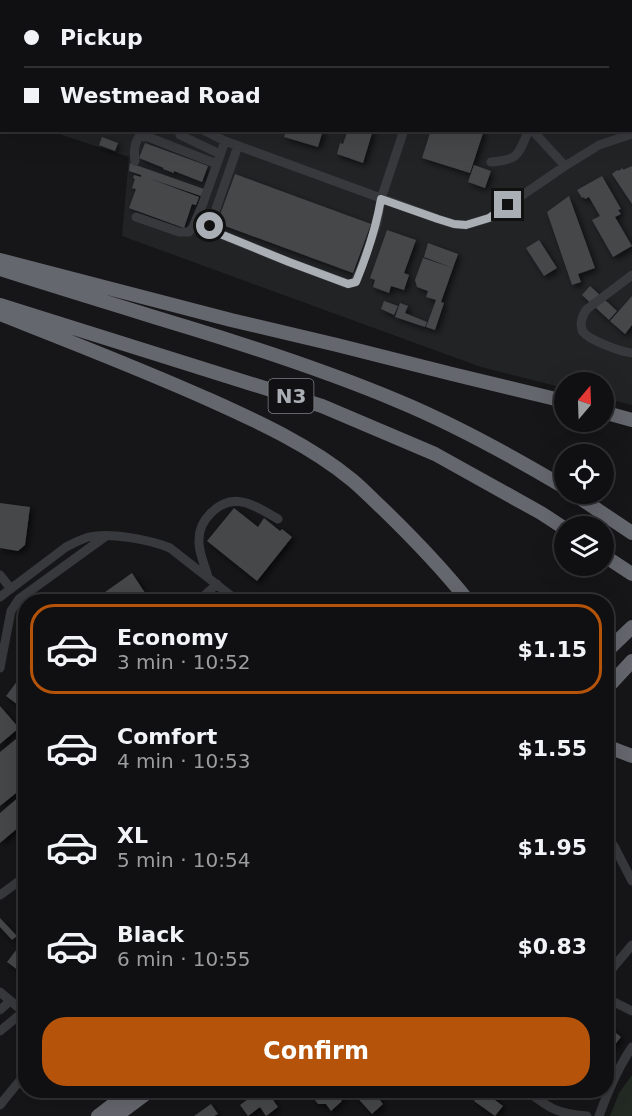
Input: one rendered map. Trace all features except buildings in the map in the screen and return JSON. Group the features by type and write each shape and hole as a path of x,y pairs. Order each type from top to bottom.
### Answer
{"highway":[{"path":"0,260 231,320 554,399"},
{"name":"N3","path":"0,269 270,353 339,377 456,427 554,481"},
{"name":"N3","path":"0,305 322,406 435,454 554,521"},
{"path":"0,314 182,387 242,414 315,453 352,480 390,516 424,549 462,594"},
{"path":"614,415 632,420"},
{"path":"589,504 632,533"},
{"path":"614,562 632,574"},
{"path":"614,644 632,627"},
{"path":"614,681 632,662"},
{"path":"614,749 632,756"},
{"path":"98,1116 122,1098"},
{"path":"116,1116 140,1098"}],"street":[{"path":"207,132 225,141 381,199 454,224 466,225 489,218 599,145 632,134"},
{"path":"238,146 210,226 213,231 348,284 356,282 362,268 377,223 381,199 403,132"},
{"path":"491,162 515,158 529,132"},
{"path":"532,132 566,166"},
{"path":"180,135 220,154"},
{"path":"135,161 136,141 139,137 148,137 216,164"},
{"path":"136,216 179,232 189,232 202,206 225,141"},
{"path":"632,274 587,309 582,315 581,324 586,335 617,350 632,353"},
{"path":"208,577 199,546 200,532 205,519 219,506 232,501 242,501 278,519"},
{"path":"26,594 106,536"},
{"path":"0,597 66,547 90,537 106,536 142,539 170,548 229,594"},
{"path":"0,575 11,589"},
{"path":"206,594 217,584"},
{"path":"0,668 11,611 18,600"},
{"path":"614,855 632,881"},
{"path":"0,895 18,882"},
{"path":"614,966 632,945"},
{"path":"0,992 18,1008"},
{"path":"0,1010 10,1001"},
{"path":"614,1002 632,1011"},
{"path":"0,1031 18,1018"},
{"path":"614,1078 632,1047"},
{"path":"0,1105 18,1083"},
{"path":"536,1098 557,1112 587,1116"},
{"path":"599,1116 605,1098"}],"shaded area":[{"path":"53,132 632,132 632,405 614,401 614,372 554,372 554,385 481,367 122,236 129,157"},
{"path":"632,1075 632,1116 610,1116 619,1093"}],"route":[{"path":"210,226 213,231 348,284 356,282 362,268 377,223 381,199 454,224 466,225 489,218 508,205"}]}
